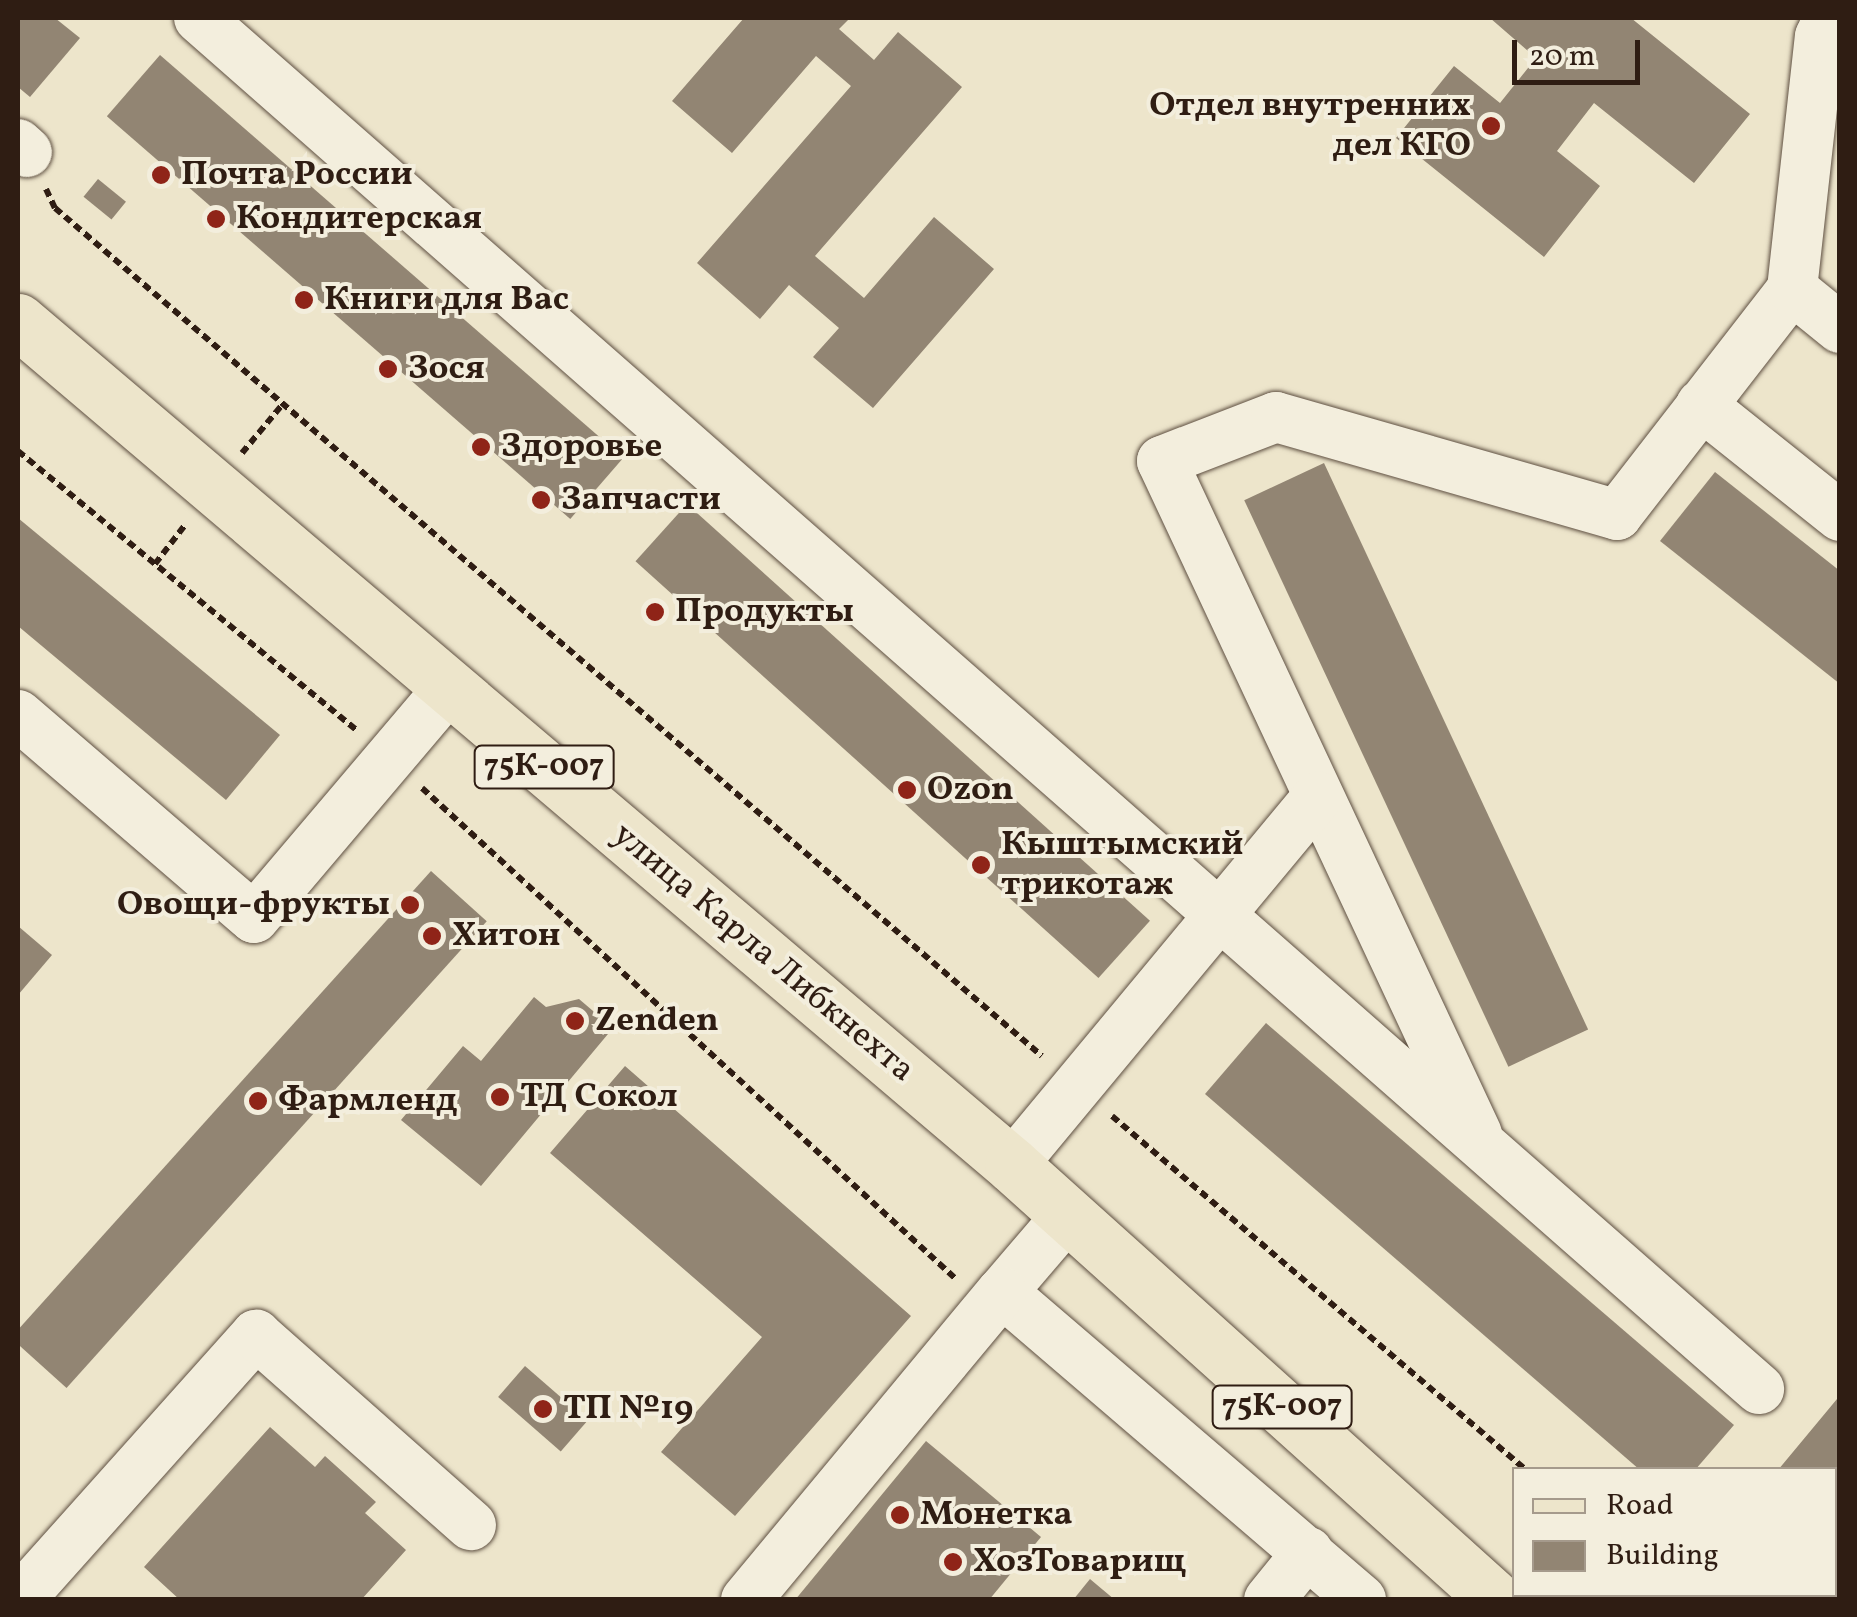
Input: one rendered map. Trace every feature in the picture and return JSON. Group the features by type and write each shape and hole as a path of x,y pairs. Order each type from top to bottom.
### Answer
{"main road":[{"name":"улица Карла Либкнехта","path":"18,321 1012,1166 1496,1600"}],"street":[{"path":"199,18 1218,918 1759,1389"},
{"path":"1486,1153 1162,461 1276,417 1616,516 1792,289 1829,36"},
{"path":"1792,289 1840,328"},
{"path":"1701,405 1840,516"},
{"path":"18,714 254,918 450,687"},
{"path":"1012,1166 1318,796"},
{"path":"746,1600 1068,1215"},
{"path":"995,1300 1362,1600"},
{"path":"19,1600 256,1335 470,1524"},
{"path":"1269,1600 1308,1552"}],"path":[{"path":"22,148 55,208 1522,1467"},
{"path":"18,451 390,758 995,1300"}],"building":[{"path":"18,18 55,18 80,38 30,97 18,87"},
{"path":"744,18 850,18 839,29 874,60 898,32 962,87 815,256 864,298 934,217 994,269 873,408 813,357 839,328 789,285 760,319 697,263 851,86 816,56 732,153 672,101"},
{"name":"Отдел внутренних дел КГО","path":"1490,18 1631,18 1750,114 1694,183 1594,103 1557,151 1600,186 1544,257 1396,138 1454,66 1500,103 1536,58"},
{"path":"160,55 623,458 570,519 107,116"},
{"path":"98,179 126,202 112,220 84,197"},
{"path":"1324,463 1588,1029 1508,1067 1244,500"},
{"path":"1715,472 1840,571 1840,684 1660,541"},
{"path":"687,504 1150,921 1098,978 635,561"},
{"path":"18,518 280,735 226,800 18,626"},
{"path":"431,871 487,921 67,1388 18,1344 18,1330"},
{"path":"18,926 52,955 18,995"},
{"path":"534,997 546,1007 579,999 613,1028 481,1186 401,1120 463,1046 481,1061"},
{"path":"1266,1023 1734,1425 1698,1467 1637,1467 1205,1094"},
{"path":"625,1066 911,1316 735,1516 661,1452 762,1337 550,1153"},
{"name":"ТП №19","path":"525,1366 588,1420 561,1451 498,1397"},
{"path":"1837,1399 1840,1401 1840,1582 1837,1467 1780,1467"},
{"path":"270,1427 315,1467 325,1456 376,1502 365,1513 406,1550 361,1600 180,1600 144,1567"},
{"path":"926,1441 1041,1537 989,1600 795,1600"},
{"path":"1090,1579 1115,1600 1073,1600"}],"place":[{"name":"Отдел внутренних дел КГО","path":"1491,126"},
{"name":"Почта России","path":"161,175"},
{"name":"Кондитерская","path":"216,219"},
{"name":"Книги для Вас","path":"304,300"},
{"name":"Зося","path":"388,369"},
{"name":"Здоровье","path":"481,447"},
{"name":"Запчасти","path":"541,500"},
{"name":"Продукты","path":"655,612"},
{"name":"Ozon","path":"907,790"},
{"name":"Кыштымский трикотаж","path":"981,865"},
{"name":"Овощи-фрукты","path":"410,905"},
{"name":"Хитон","path":"432,936"},
{"name":"Zenden","path":"575,1021"},
{"name":"ТД Сокол","path":"500,1097"},
{"name":"Фармленд","path":"258,1101"},
{"name":"ТП №19","path":"543,1409"},
{"name":"Монетка","path":"900,1515"},
{"name":"ХозТоварищ","path":"953,1562"}]}
